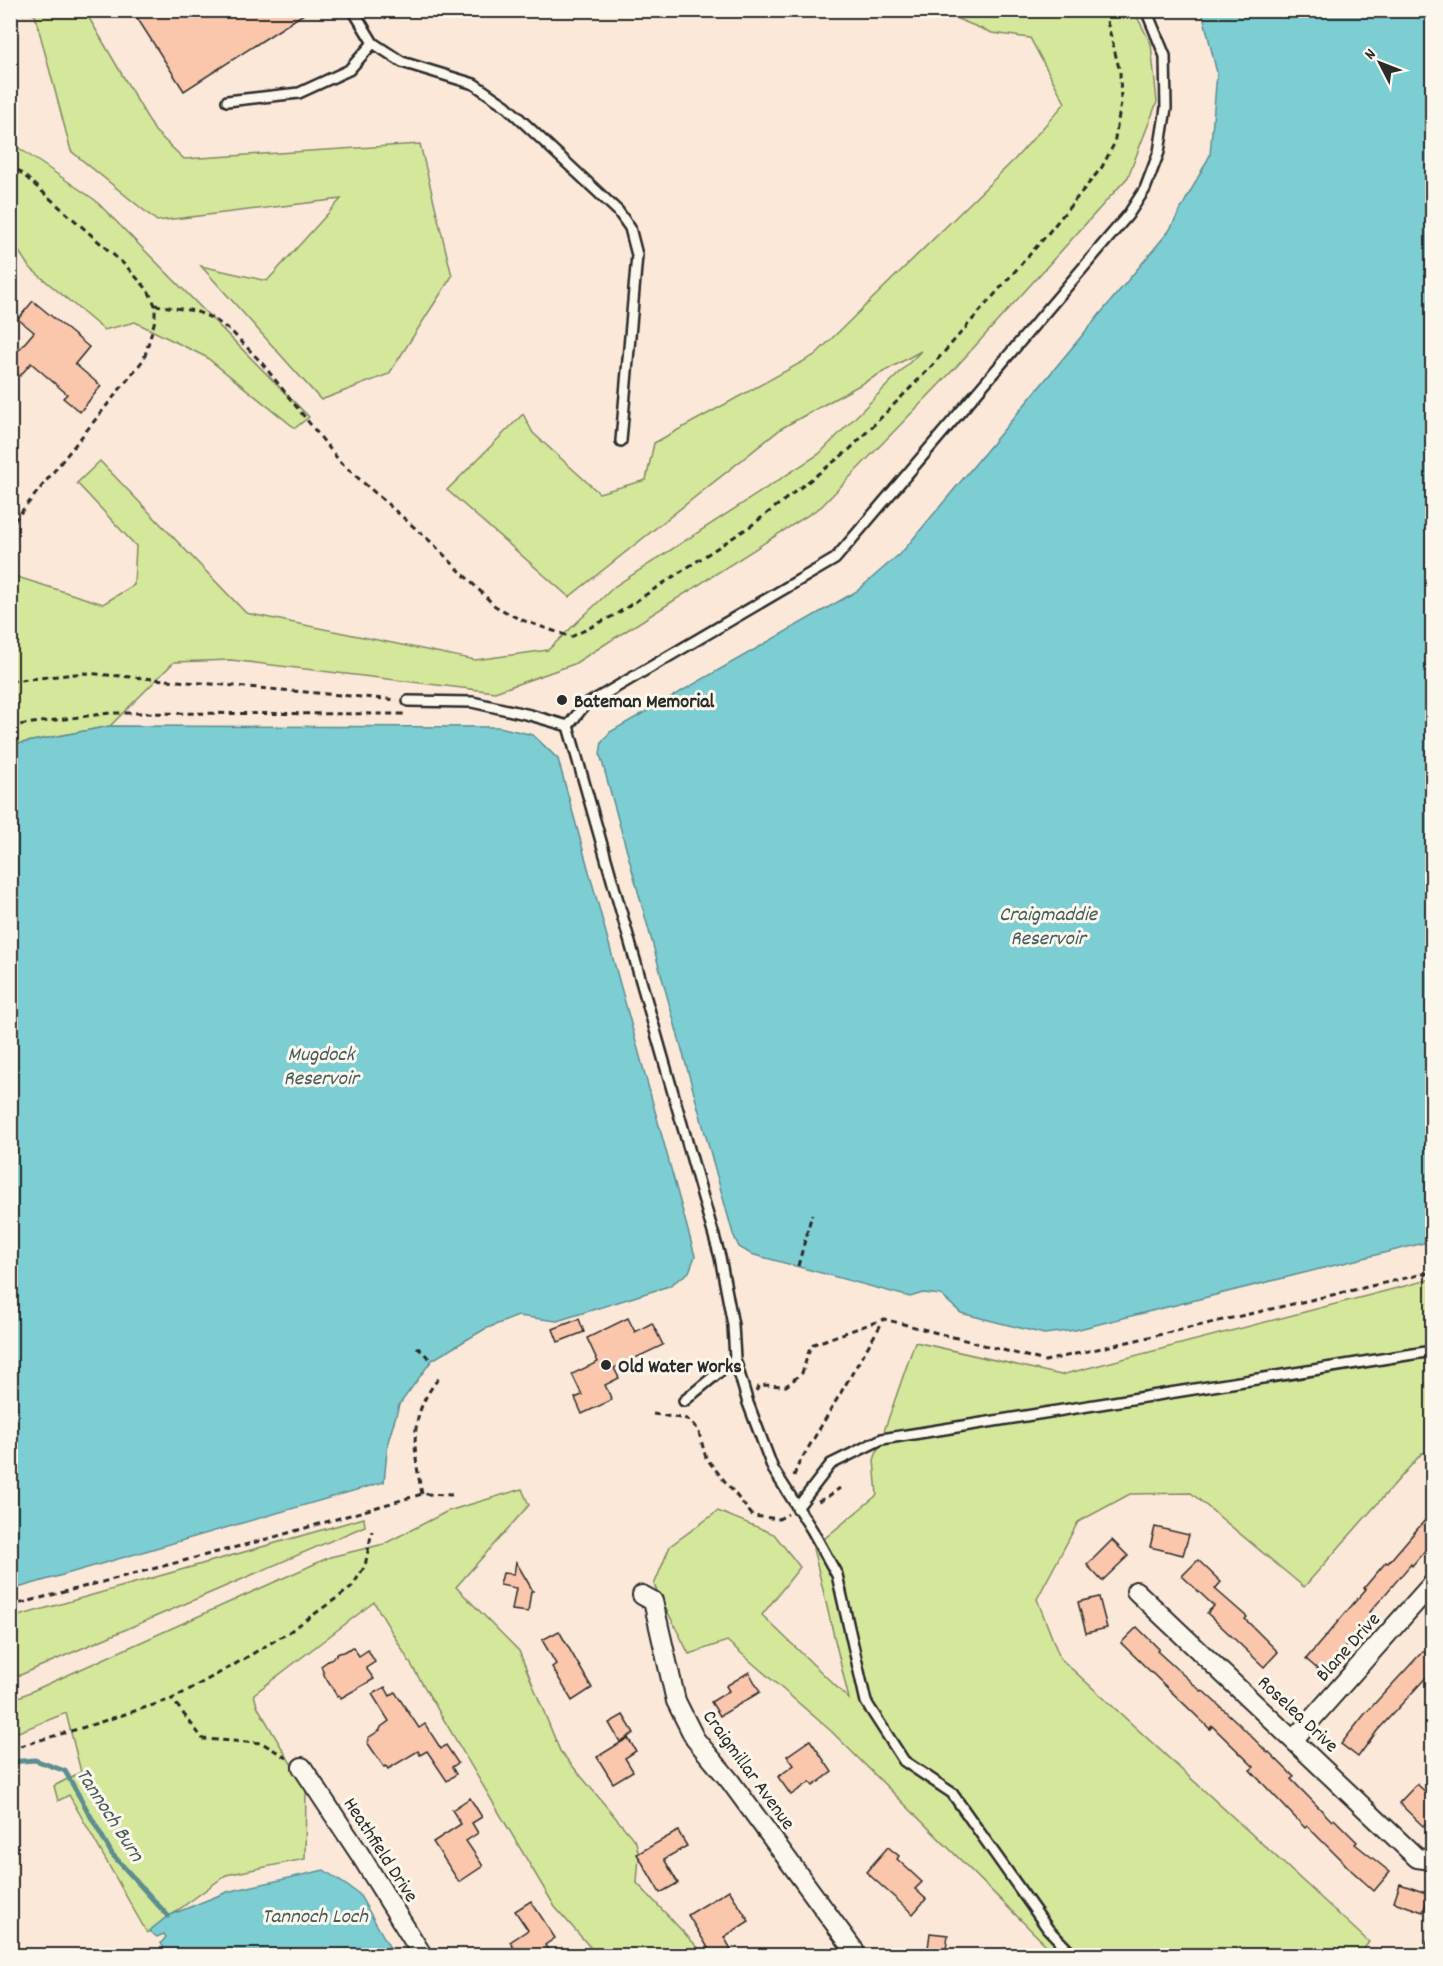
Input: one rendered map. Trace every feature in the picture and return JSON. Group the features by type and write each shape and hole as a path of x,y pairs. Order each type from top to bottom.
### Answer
{"street":[{"name":"Blane Drive","path":"1294,1739 1432,1584"},
{"name":"Roselea Drive","path":"1136,1591 1417,1857 1432,1860"},
{"name":"Craigmillar Avenue","path":"642,1595 653,1601 676,1701 695,1739 730,1781 854,1950 856,1956"},
{"name":"Heathfield Drive","path":"302,1767 423,1956"}],"lane":[{"path":"353,10 373,43 402,62 474,84 506,106 618,211 630,228 637,255 621,441"},
{"path":"568,726 584,706 835,559 1128,215 1145,189 1159,152 1166,108 1165,56 1146,10"},
{"path":"226,102 299,93 350,70 373,43"},
{"path":"408,701 472,702 530,714 568,726"},
{"path":"568,726 720,1257 732,1325 735,1359 748,1403 773,1469 812,1530 837,1575 866,1702 904,1761 952,1793 1048,1929 1074,1956"},
{"path":"797,1508 831,1464 882,1439 1432,1351"},
{"path":"684,1401 735,1359"}],"path":[{"path":"154,305 195,311 214,319 232,332 261,362 341,463 431,542 495,606 519,619 571,637 615,615 752,525 849,450 930,368 1045,237 1102,167 1114,144 1121,103 1120,72 1104,10"},
{"path":"10,163 124,265 148,290 154,305 155,320 144,359 10,526"},
{"path":"10,681 85,673 408,701"},
{"path":"10,726 110,713 412,714"},
{"path":"798,1266 812,1214"},
{"path":"748,1403 760,1385 786,1386 802,1372 811,1345 884,1319 1045,1361 1432,1272"},
{"path":"788,1492 797,1467 884,1319"},
{"path":"417,1347 431,1360"},
{"path":"422,1494 416,1465 415,1436 418,1416 428,1392 440,1378"},
{"path":"653,1414 687,1419 698,1429 706,1458 753,1516 779,1519 797,1508 826,1498 840,1488"},
{"path":"10,1606 271,1538 422,1494 452,1495"},
{"path":"10,1749 172,1698 279,1638 351,1588 365,1566 372,1531"},
{"path":"172,1698 203,1738 262,1743 302,1767"},
{"path":"1424,1956 1432,1928"}],"green space":[{"path":"24,11 85,11 155,131 184,159 420,144 452,276 389,374 321,400 201,266 267,281 341,199 157,221 71,151 35,15"},
{"path":"938,11 1134,11 1151,44 1157,102 1128,177 957,366 821,507 574,664 495,692 231,660 174,662 110,726 11,745 11,575 103,604 134,585 136,546 77,483 100,461 246,613 475,660 548,650 615,586 819,454 921,351 782,428 569,597 447,490 523,414 533,433 599,493 646,480 654,443 815,355 1015,159 1065,103 1030,38 992,33"},
{"path":"10,142 95,200 309,417 295,428 206,357 135,322 104,330 29,267 11,239"},
{"path":"1432,1279 1432,1451 1422,1453 1304,1587 1191,1493 1130,1494 1078,1522 1037,1599 1060,1658 1369,1942 1359,1955 1056,1955 831,1731 727,1641 689,1654 654,1585 670,1546 718,1511 774,1534 800,1567 762,1615 849,1699 813,1548 877,1495 874,1460 915,1342 1061,1375"},
{"path":"522,1489 529,1505 456,1587 519,1651 560,1751 636,1842 639,1856 637,1883 705,1955 597,1955 555,1907 374,1602 254,1694 257,1706 306,1789 305,1859 226,1875 147,1933 69,1795 58,1801 54,1786 81,1772 66,1713 11,1735 10,1701 330,1557 384,1544 448,1511"},
{"path":"364,1518 365,1526 11,1679 11,1618"}],"water":[{"name":"Craigmaddie Reservoir","path":"1202,11 1432,11 1432,1241 1075,1330 1044,1334 961,1313 941,1295 923,1293 910,1297 751,1254 739,1247 733,1234 600,754 602,742 610,732 857,591 903,551 1169,231 1210,155 1217,73"},
{"name":"Mugdock Reservoir","path":"110,726 499,727 533,735 558,759 695,1256 689,1272 669,1286 557,1321 518,1316 485,1329 432,1360 399,1405 388,1442 384,1482 11,1590 11,745"},
{"name":"Tannoch Loch","path":"324,1870 359,1894 394,1955 160,1955 166,1952 161,1943 166,1937 164,1934 157,1937 149,1931 168,1916 227,1892"}],"building":[{"path":"132,10 310,10 184,91"},
{"path":"33,301 89,347 75,364 101,386 80,412 63,398 67,394 31,363 20,376 10,369 10,360 34,332 18,319"},
{"name":"Old Water Works","path":"628,1318 635,1332 652,1323 663,1345 614,1368 619,1378 605,1385 612,1400 582,1414 575,1398 582,1395 572,1374 598,1362 587,1338"},
{"path":"579,1319 584,1332 558,1342 553,1329"},
{"path":"1432,1512 1432,1542 1370,1612 1373,1614 1322,1673 1306,1659 1386,1562 1388,1563"},
{"path":"1155,1527 1189,1535 1183,1555 1150,1547"},
{"path":"1112,1540 1128,1556 1102,1581 1087,1565"},
{"path":"1198,1560 1221,1582 1215,1589 1247,1617 1245,1619 1278,1652 1264,1667 1207,1613 1214,1606 1182,1576"},
{"path":"516,1562 533,1591 531,1591 528,1612 512,1610 516,1588 500,1585 503,1573 514,1574"},
{"path":"1099,1597 1107,1628 1086,1633 1078,1602"},
{"path":"1137,1627 1159,1649 1157,1651 1269,1752 1294,1777 1291,1779 1332,1821 1334,1819 1357,1842 1355,1844 1390,1872 1374,1891 1307,1826 1305,1828 1250,1770 1254,1767 1212,1726 1210,1729 1121,1643"},
{"path":"559,1631 592,1688 572,1701 552,1667 556,1664 542,1640"},
{"path":"353,1647 359,1656 368,1650 375,1662 366,1668 374,1679 341,1698 337,1696 325,1677 321,1666 339,1653"},
{"path":"1423,1651 1432,1659 1432,1671 1377,1731 1358,1757 1341,1744 1364,1715"},
{"path":"749,1672 760,1692 720,1716 711,1702 729,1691 726,1686"},
{"path":"385,1687 390,1696 395,1692 419,1728 425,1724 441,1749 446,1745 458,1763 452,1767 456,1774 447,1781 427,1751 420,1755 418,1751 388,1769 384,1767 367,1742 368,1738 389,1721 372,1694"},
{"path":"623,1715 634,1733 620,1742 609,1723"},
{"path":"628,1738 636,1751 625,1758 633,1771 613,1783 597,1757"},
{"path":"810,1740 832,1772 813,1786 810,1782 791,1795 778,1777 794,1765 787,1756"},
{"path":"1417,1784 1432,1798 1432,1817 1423,1826 1399,1803"},
{"path":"470,1798 482,1817 472,1823 478,1833 466,1841 483,1866 459,1882 433,1842 461,1824 452,1810"},
{"path":"678,1831 687,1846 664,1859 678,1883 660,1893 637,1854"},
{"path":"888,1847 899,1856 897,1859 922,1882 915,1889 926,1899 913,1914 866,1872"},
{"path":"1400,1884 1429,1894 1423,1912 1394,1902"},
{"path":"729,1890 749,1921 724,1937 735,1956 713,1956 688,1915"},
{"path":"531,1901 555,1938 545,1945 552,1956 519,1956 510,1942 528,1930 515,1911"},
{"path":"930,1933 948,1935 945,1956 927,1956"}],"waterway":[{"name":"Tannoch Burn","path":"10,1762 35,1760 65,1771 112,1854 168,1916"}],"place":[{"name":"Bateman Memorial","path":"562,700"},
{"name":"Old Water Works","path":"606,1365"}]}
